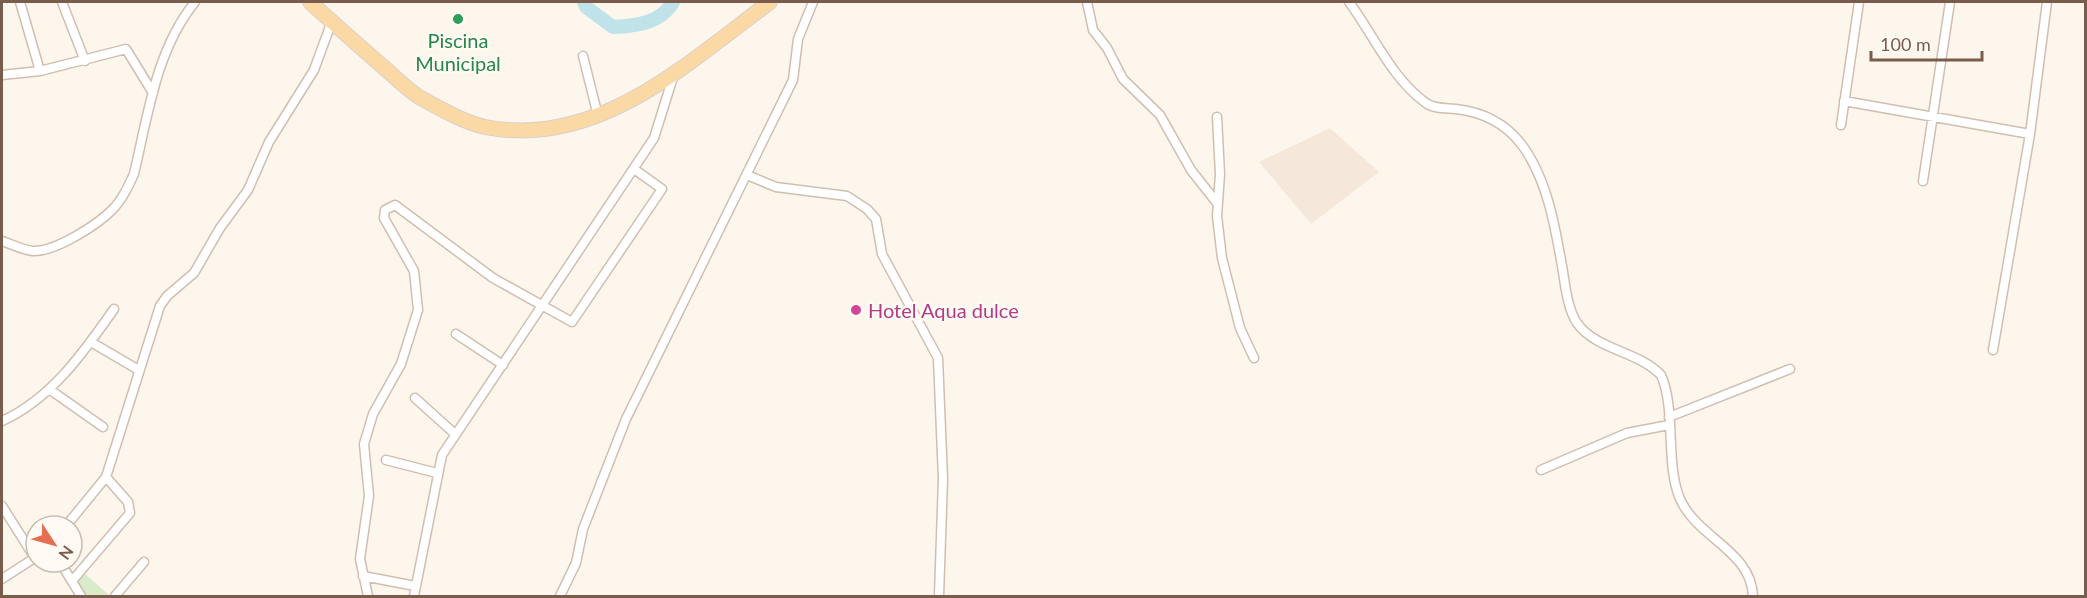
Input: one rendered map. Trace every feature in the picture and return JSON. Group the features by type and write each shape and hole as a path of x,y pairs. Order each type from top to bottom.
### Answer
{"main road":[{"path":"310,2 411,91 465,120 484,127 526,129 556,128 598,116 634,99 674,74 770,2"}],"street":[{"path":"20,2 40,70"},
{"path":"62,2 85,61"},
{"path":"2,241 33,251 53,247 70,239 111,211 126,192 134,174 153,93 165,54 178,24 195,2"},
{"path":"560,597 576,563 586,521 626,419 793,80 798,39 813,2"},
{"path":"1087,2 1093,30 1107,48 1123,79 1160,115 1191,170 1217,203"},
{"path":"1349,2 1405,82 1427,105 1489,117 1521,144 1532,160 1548,203 1573,317 1590,336 1657,371 1663,380 1678,491 1683,505 1695,520 1741,562 1751,579 1753,597"},
{"path":"1840,125 1859,2"},
{"path":"1923,181 1950,2"},
{"path":"1993,350 2030,134 2047,2"},
{"path":"76,514 106,477 138,369 152,336 160,306 167,296 194,273 220,228 248,190 269,142 314,70 332,21"},
{"path":"2,75 85,61 126,49 153,93"},
{"path":"583,56 598,116"},
{"path":"414,596 442,455 654,138 674,74"},
{"path":"1844,101 2030,134"},
{"path":"1217,117 1220,174 1217,203 1225,275 1240,328 1254,358"},
{"path":"368,597 360,545 368,505 363,451 366,432 373,414 401,364 418,310 414,271 384,218 384,210 394,206 493,278 572,322 662,189 634,169"},
{"path":"747,175 776,188 847,196 867,209 876,219 882,254 938,358 943,479 939,597"},
{"path":"2,421 49,389 72,367 114,309"},
{"path":"456,334 503,365"},
{"path":"91,342 138,369"},
{"path":"1540,470 1627,434 1669,421 1790,369"},
{"path":"49,389 103,428"},
{"path":"415,398 455,434"},
{"path":"386,459 437,473"},
{"path":"72,581 129,516 128,502 106,477"},
{"path":"2,506 24,540"},
{"path":"115,597 144,562"},
{"path":"2,579 24,564"},
{"path":"68,574 81,597"},
{"path":"363,576 415,586"}],"shaded area":[{"path":"1330,128 1379,172 1311,224 1259,162"}],"green space":[{"path":"85,574 110,596 86,596 77,583"}],"waterway":[{"path":"584,2 586,7 613,27 630,26 655,19 662,15 673,2"}],"place":[{"name":"Piscina Municipal","path":"458,19"},
{"name":"Hotel Aqua dulce","path":"856,310"}]}
